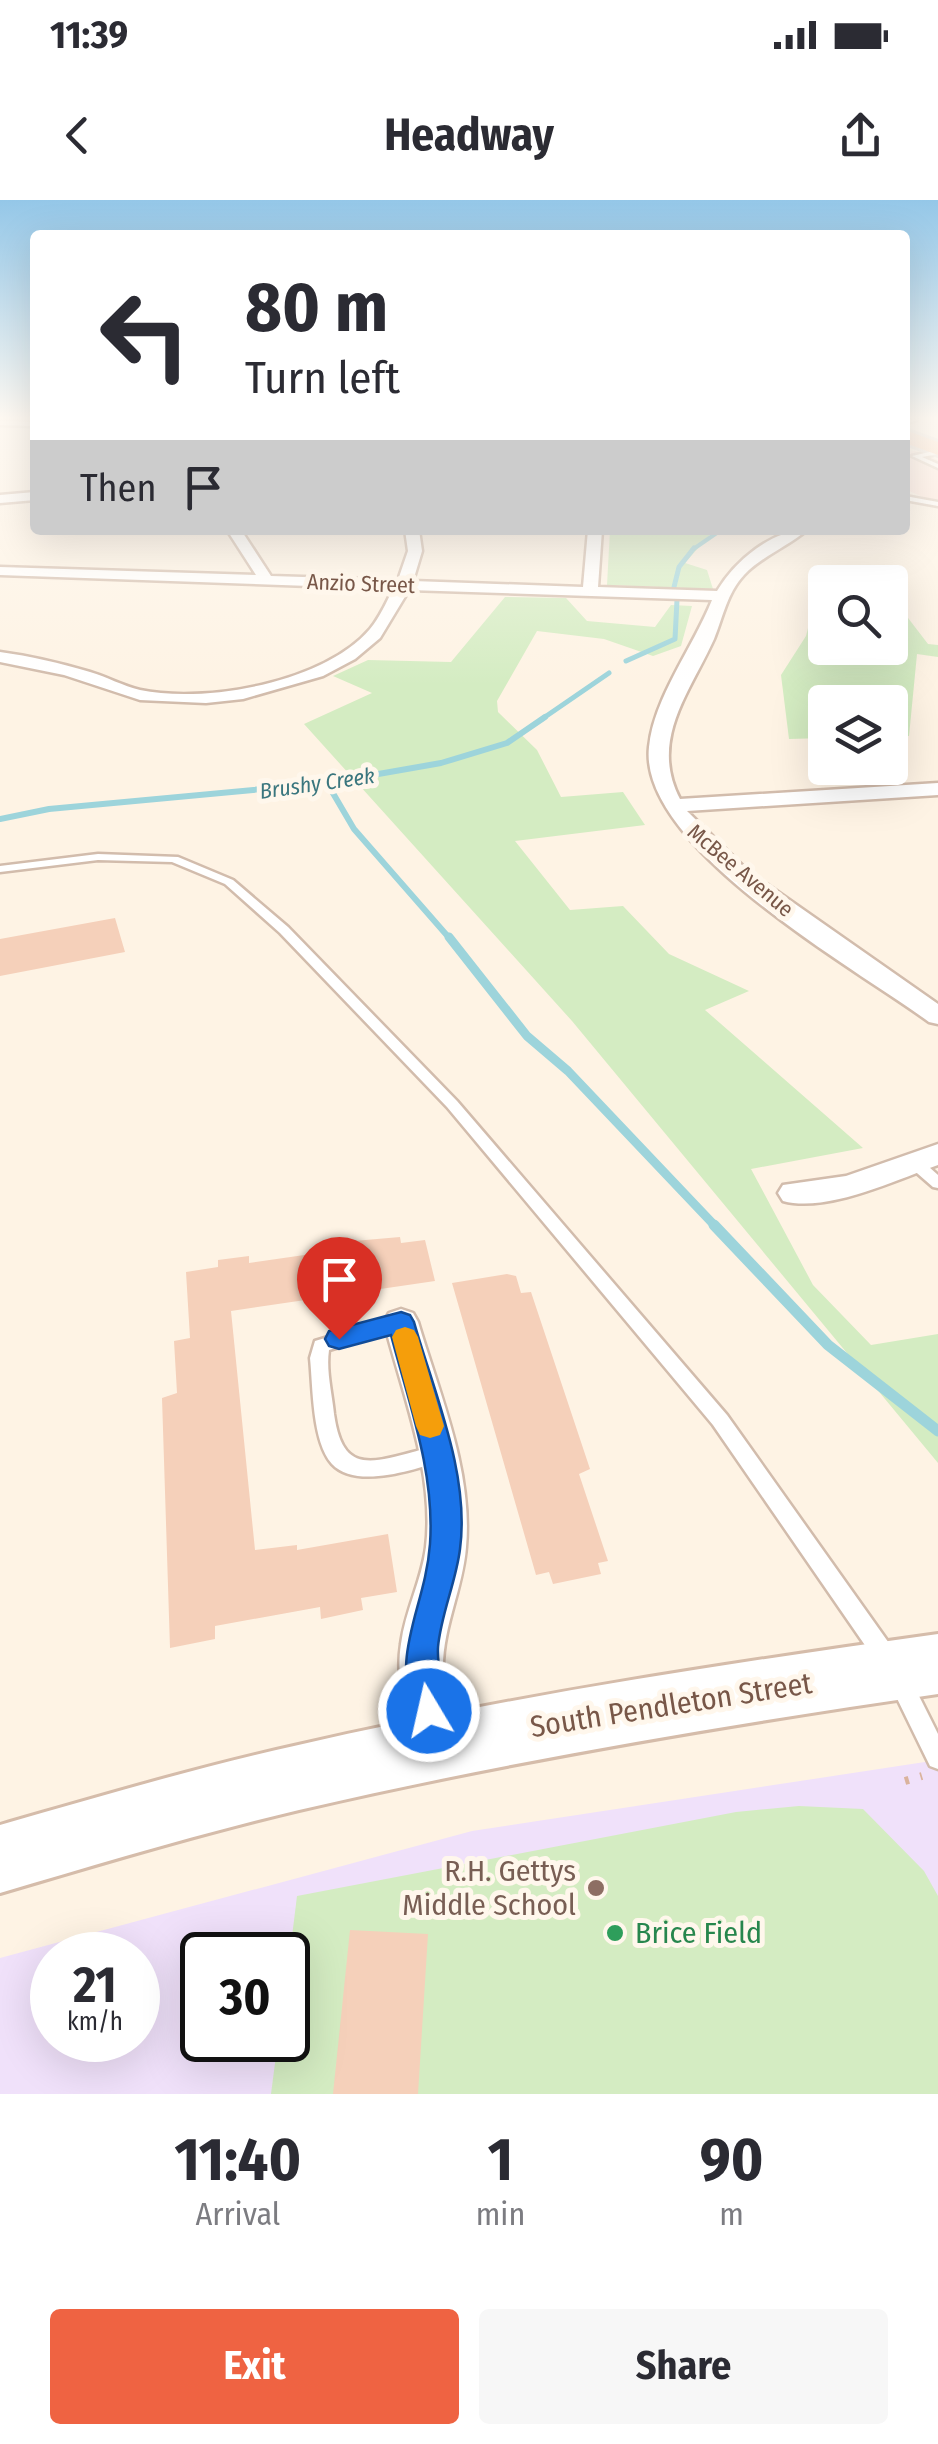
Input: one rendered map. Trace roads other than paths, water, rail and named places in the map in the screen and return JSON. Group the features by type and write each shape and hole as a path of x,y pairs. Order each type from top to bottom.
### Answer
{"main road":[{"name":"South Pendleton Street","path":"0,1860 204,1800 527,1728 916,1667"}],"street":[{"path":"238,535 266,580"},
{"path":"0,657 36,662 135,694 174,700 222,697 298,679 357,650 383,627 406,584 416,545 413,535"},
{"path":"590,591 594,535"},
{"name":"McBee Avenue","path":"792,535 735,575 721,596 700,650 682,677 660,730 661,784 694,834 734,871 938,1016"},
{"name":"Anzio Street","path":"0,571 721,596"},
{"path":"672,806 938,789"},
{"path":"794,1192 849,1186 930,1166"},
{"path":"401,1322 444,1479 446,1547 422,1644 421,1674 437,1748"}],"lane":[{"path":"0,869 98,857 174,859 228,882 284,930 452,1104 720,1420 916,1667 932,1766"},
{"path":"401,1322 321,1346 329,1445 342,1462 359,1471 398,1466 437,1454"}],"waterway":[{"name":"Brushy Creek","path":"693,549 714,535"},
{"name":"Brushy Creek","path":"674,587 679,567 693,549"},
{"name":"Brushy Creek","path":"626,661 675,639 677,600"},
{"name":"Brushy Creek","path":"542,719 609,673"},
{"name":"Brushy Creek","path":"327,783 441,763 507,743 545,717"},
{"name":"Brushy Creek","path":"0,819 49,809 327,783"},
{"path":"327,783 354,829 451,940"},
{"path":"449,937 527,1036 568,1071 717,1228"},
{"path":"714,1225 828,1345 938,1431"}],"place":[{"name":"R.H. Gettys Middle School","path":"596,1888"},
{"name":"Brice Field","path":"615,1933"}]}
